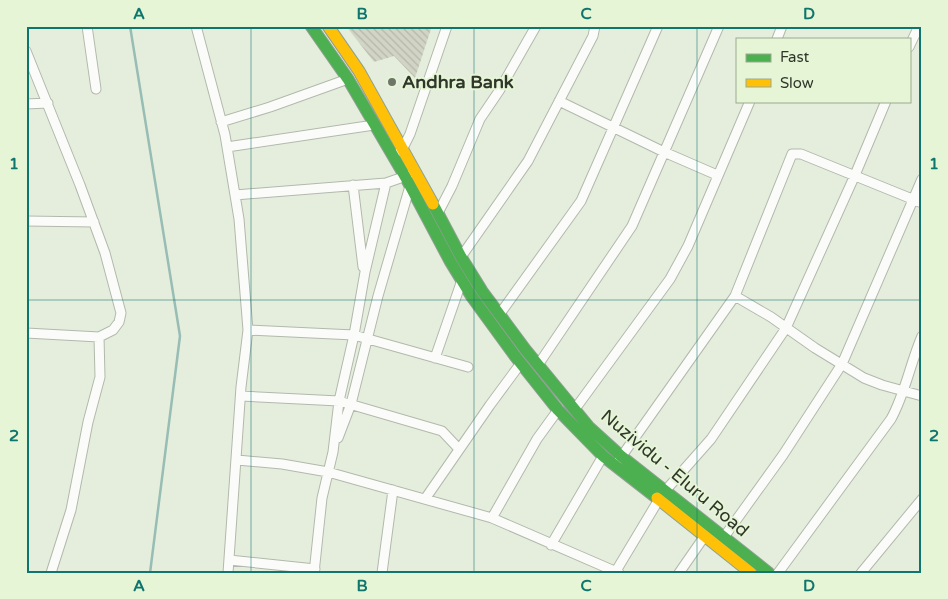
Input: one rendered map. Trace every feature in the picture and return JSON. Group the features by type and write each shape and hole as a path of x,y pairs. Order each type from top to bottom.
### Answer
{"main road":[{"name":"Nuzividu - Eluru Road","path":"311,26 348,78 462,280 490,322 558,410 603,456 618,461 665,491 769,573"},
{"path":"328,26 359,71 402,150"},
{"name":"Nuzividu - Eluru Road","path":"402,150 416,171 461,257 499,315 589,427 618,461 658,501 751,573"}],"street":[{"path":"87,26 96,89"},
{"path":"196,26 227,147 240,228 248,330 241,396 228,573"},
{"path":"392,156 402,150 410,134 447,26"},
{"path":"438,212 452,186 480,119 499,91 536,26"},
{"path":"461,257 507,194 528,161 593,36 595,26"},
{"path":"499,315 582,201 658,26"},
{"path":"538,365 632,226 719,26"},
{"path":"777,38 782,26"},
{"path":"910,45 918,28 922,28"},
{"path":"26,51 94,222 105,253 121,313 119,322 113,330 99,337 26,333"},
{"path":"222,122 348,78"},
{"path":"558,101 664,152 717,175"},
{"path":"575,409 670,279 688,246 750,102"},
{"path":"665,491 711,440 786,328 856,175 886,102"},
{"path":"26,104 48,103"},
{"path":"227,147 374,124"},
{"path":"618,461 735,296 792,154 801,154 856,175 922,204"},
{"path":"229,560 314,571 322,498 333,452 351,404 408,182 416,171"},
{"path":"724,537 783,456 842,364 922,179"},
{"path":"235,195 408,182"},
{"path":"333,452 339,401 354,335 364,275 386,183"},
{"path":"353,185 364,275"},
{"path":"26,221 94,222"},
{"path":"435,358 462,280"},
{"path":"735,296 864,378 922,396"},
{"path":"248,330 354,335 468,367"},
{"path":"778,573 900,404 902,391 922,336"},
{"path":"51,573 70,510 88,422 100,378 99,337"},
{"path":"425,499 521,363"},
{"path":"241,396 339,401 442,431 459,449"},
{"path":"492,518 537,439 558,410"},
{"path":"551,545 603,456"},
{"path":"237,460 282,464 328,472 492,518 551,545 618,572 658,501"},
{"path":"382,573 393,490"},
{"path":"861,573 922,499"},
{"path":"679,573 704,537"}],"building":[{"path":"346,26 432,26 415,78 394,56 374,62"}],"waterway":[{"path":"130,26 180,336 150,573"}],"traffic: fast":[{"path":"311,26 348,79 472,297 515,356 558,410 603,456 657,498"},
{"path":"433,204 461,257 482,291 525,349 589,427 621,456 769,573"}],"traffic: slow":[{"path":"328,26 359,71 433,204"},
{"path":"657,498 751,573"}],"place":[{"name":"Andhra Bank","path":"392,82"}]}
